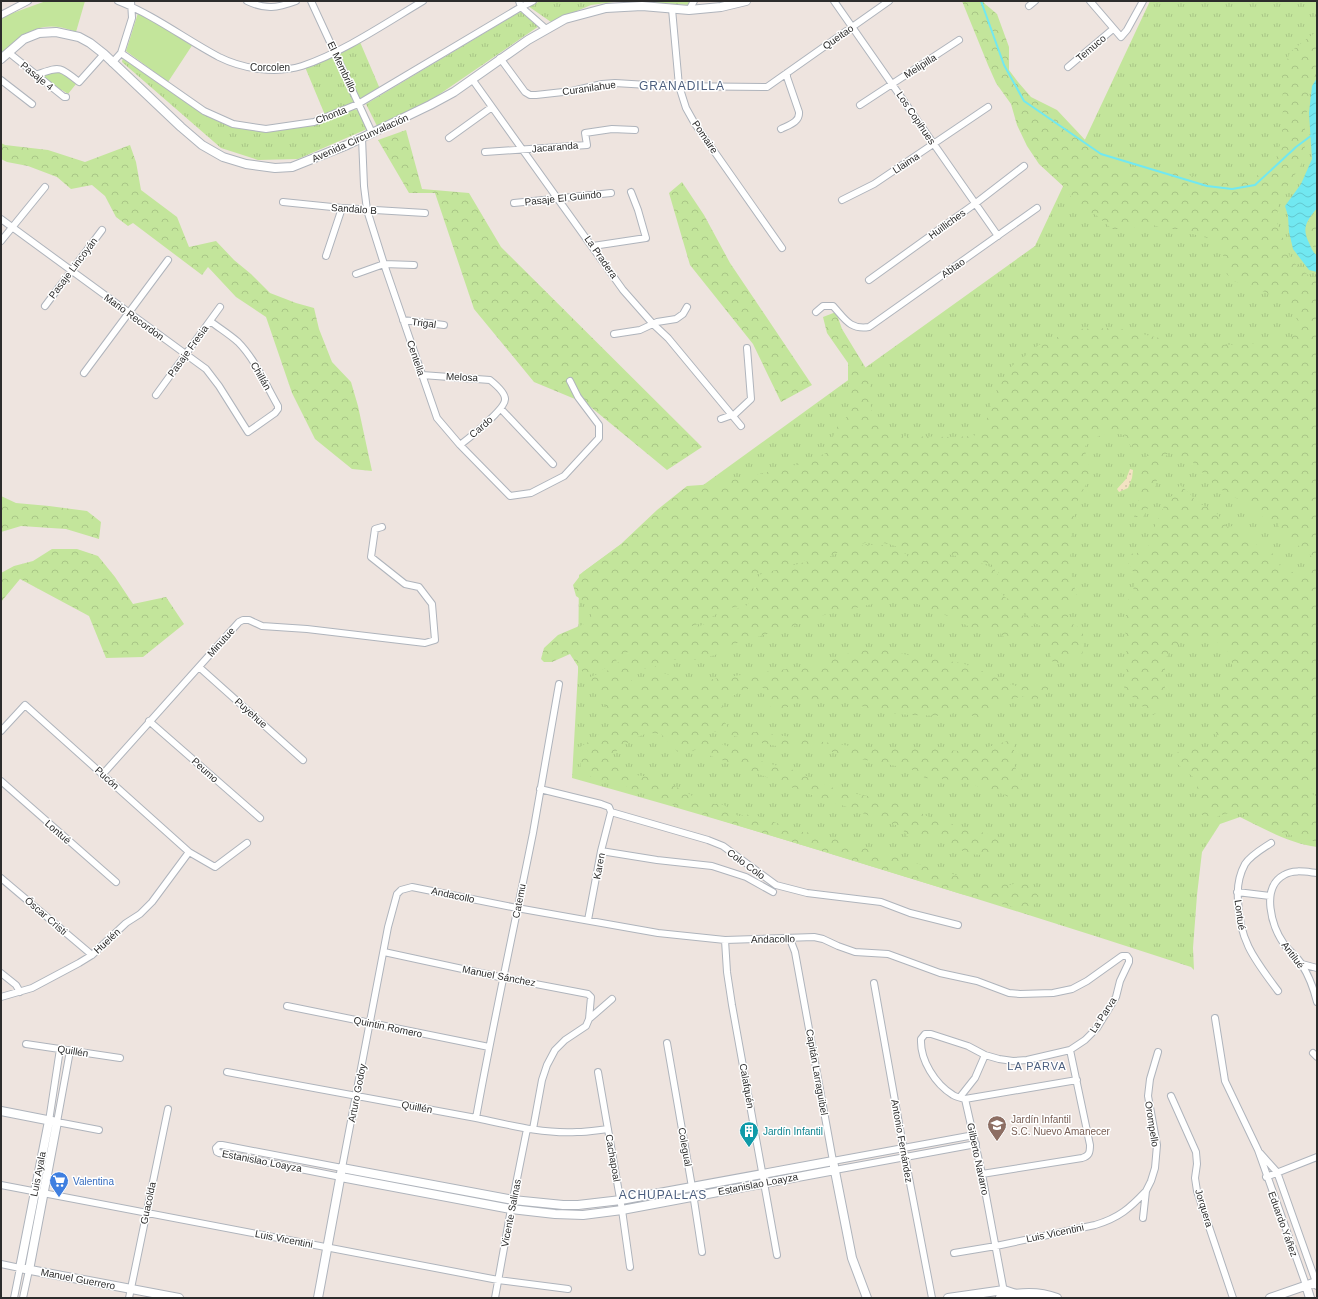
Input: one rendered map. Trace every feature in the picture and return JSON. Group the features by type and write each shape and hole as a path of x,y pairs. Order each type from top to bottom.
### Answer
{"street":[{"path":"1,15 28,1"},
{"name":"Corcolen","path":"118,1 132,4 219,57 251,69 273,69 302,66 335,52 423,1"},
{"path":"247,1 266,8 277,8 296,1"},
{"name":"El Membrillo","path":"311,1 372,133"},
{"name":"Chonta","path":"122,53 204,111 233,124 266,129 299,125 314,122 358,104 520,4 533,1"},
{"path":"689,10 694,1"},
{"name":"Avenida Circunvalación","path":"1,59 24,39 32,36 48,32 56,32 79,37 90,43 104,54 202,145 223,157 240,163 275,168 292,167 362,138 430,105 472,79 500,58 546,29 565,19 579,14 622,4 689,10 721,7 746,1"},
{"name":"Los Copihues","path":"834,1 998,236"},
{"name":"Queitao","path":"767,87 889,1"},
{"path":"1029,6 1035,1"},
{"path":"1090,1 1121,37 1127,30 1143,1"},
{"path":"112,63 122,53 132,18 132,4"},
{"path":"520,4 546,29"},
{"name":"Pomaire","path":"672,9 679,86 686,108 695,124 782,248"},
{"name":"Temuco","path":"1068,67 1113,29"},
{"name":"Melipilla","path":"860,105 959,40"},
{"name":"Pasaje 4","path":"8,52 35,75 66,97"},
{"path":"35,75 55,69 61,69 65,70 79,82 104,54"},
{"name":"Curanilahue","path":"500,58 525,92 530,95 572,91 602,84 615,83 679,86 767,87"},
{"path":"781,129 797,120 799,117 799,112 787,73"},
{"name":"La Pradera","path":"472,79 624,290 653,324 668,338 741,426"},
{"path":"1,80 32,104"},
{"path":"449,138 492,107"},
{"name":"Llaima","path":"842,200 874,184 988,107"},
{"name":"Jacaranda","path":"485,152 587,145 585,133 612,129 635,130"},
{"name":"Centella","path":"362,138 364,186 367,210 437,418 460,445 510,496 531,493 564,476 599,438 599,426 578,397 570,381"},
{"name":"Huilliches","path":"869,280 976,203 1024,166"},
{"path":"1,241 45,187"},
{"path":"593,246 646,238 631,192"},
{"name":"Pasaje El Guindo","path":"514,203 611,193"},
{"name":"Sandalo B","path":"283,202 367,210 425,213"},
{"path":"326,256 342,208"},
{"name":"Abtao","path":"816,312 823,306 833,306 852,326 861,328 869,326 1037,208"},
{"name":"Mario Recordon","path":"1,219 206,369 213,376 248,432"},
{"name":"Pasaje Lincoyán","path":"45,306 102,230"},
{"path":"84,373 168,260"},
{"path":"356,274 384,264 414,265"},
{"name":"Pasaje Fresia","path":"156,395 220,307"},
{"path":"614,334 640,330 661,321 676,319 683,314 687,307"},
{"name":"Trigal","path":"404,320 444,325"},
{"name":"Chillán","path":"210,321 244,349 278,406 275,413 248,432"},
{"path":"721,419 733,415 751,399 747,348"},
{"name":"Melosa","path":"422,375 490,380 505,396 506,400 501,409"},
{"path":"501,409 553,464"},
{"name":"Cardo","path":"460,445 501,409"},
{"name":"Minutue","path":"102,775 239,622 243,620 249,620 262,626 307,629 425,643 435,640 432,604 419,587 405,584 371,556 375,529 382,527"},
{"name":"Puyehue","path":"199,667 303,760"},
{"name":"Catemu","path":"476,1118 533,831 559,684"},
{"name":"Pucón","path":"1,731 24,705 189,852 215,867 247,843"},
{"name":"Peumo","path":"150,721 260,818"},
{"name":"Lontué","path":"1,782 116,882"},
{"name":"Colo Colo","path":"540,789 601,804 609,807 611,812 708,840 723,846 776,884 786,888 807,893 881,902 929,918 958,925"},
{"name":"Karen","path":"588,920 601,850 611,812"},
{"name":"Lontué","path":"1271,843 1255,853 1246,864 1240,876 1238,910 1241,930 1246,944 1258,965 1278,991"},
{"name":"Colo Colo","path":"601,850 656,860 712,866 746,877 773,892"},
{"name":"Huelén","path":"1,998 32,988 92,955 126,923 140,914 152,902 189,852"},
{"name":"Antilué","path":"1317,873 1294,872 1284,874 1278,879 1272,888 1270,896 1271,916 1277,932 1284,945 1302,964 1317,1002"},
{"name":"Óscar Cristi","path":"1,878 92,955"},
{"name":"Andacollo","path":"401,890 412,887 517,908 658,933 726,940 823,939 855,952 888,954 940,973 977,981 1009,993 1053,993 1072,989 1087,981 1122,956 1127,956 1129,959"},
{"name":"Arturo Godoy","path":"318,1298 388,927 397,894 401,890"},
{"path":"1238,892 1270,896"},
{"name":"Capitán Larraguibel","path":"790,939 795,952 852,1258 867,1298"},
{"name":"Calafquén","path":"726,940 727,972 732,1005 778,1255"},
{"name":"Manuel Sánchez","path":"384,952 504,978 588,994 591,996 588,1021"},
{"name":"La Parva","path":"962,1098 953,1094 935,1079 925,1061 922,1049 921,1039 925,1034 931,1034 968,1046 985,1055 998,1059 1013,1061 1027,1060 1070,1050 1085,1040 1097,1028 1109,1010 1116,997 1120,981 1130,962 1129,959"},
{"path":"1302,964 1317,968"},
{"path":"1,973 16,985 20,992"},
{"name":"Antonio Fernández","path":"874,983 903,1148 932,1298"},
{"path":"588,1021 612,999"},
{"name":"Quintin Romero","path":"287,1006 489,1047"},
{"name":"Eduardo Yáñez","path":"1215,1018 1224,1081 1258,1150 1266,1177 1310,1298"},
{"name":"Vicente Salinas","path":"495,1298 513,1200 547,1065 555,1050 565,1040 586,1026 588,1021"},
{"name":"Colegual","path":"667,1043 702,1252"},
{"name":"Quillén","path":"26,1044 120,1058"},
{"name":"Luis Ayala","path":"23,1298 44,1194 60,1049"},
{"path":"982,1174 1082,1158 1087,1156 1090,1152 1070,1050"},
{"name":"Luis Ayala","path":"14,1298 35,1192 70,1051"},
{"name":"Orompello","path":"1143,1218 1146,1191 1155,1168 1157,1145 1148,1096 1150,1079 1158,1052"},
{"path":"962,1098 975,1078 985,1055"},
{"name":"Quillén","path":"227,1072 530,1129 554,1132 576,1132 608,1129"},
{"name":"Cachapoal","path":"598,1072 621,1200 630,1268"},
{"path":"962,1098 1077,1080"},
{"name":"Jorquera","path":"1172,1096 1196,1152 1197,1164 1195,1178 1198,1191 1233,1298"},
{"name":"Gilberto Navarro","path":"962,1098 976,1144 1004,1296"},
{"name":"Guacolda","path":"128,1298 168,1109"},
{"path":"1,1111 99,1130"},
{"name":"Estanislao Loayza","path":"974,1135 903,1148 834,1166 764,1184 622,1210 596,1214 570,1215 511,1209 342,1172 222,1145 219,1145 216,1148 217,1152 219,1153 342,1172 513,1200 563,1205 593,1204 621,1200 763,1174 834,1166 905,1157 976,1144"},
{"name":"Eduardo Yáñez","path":"1258,1150 1277,1172 1317,1283"},
{"path":"1266,1177 1317,1157"},
{"name":"Luis Vicentini","path":"1,1185 146,1214 498,1280 568,1289"},
{"name":"Luis Vicentini","path":"954,1253 996,1246 1110,1221 1132,1206 1146,1191"},
{"name":"Manuel Guerrero","path":"1,1264 179,1298"},
{"path":"1270,1298 1317,1283"},
{"path":"948,1298 1004,1296 1016,1294 1047,1295 1057,1298"}],"green space":[{"path":"46,1 85,1 76,32 63,28 52,27 43,27 34,30 18,41 1,57 1,19 10,14"},
{"path":"541,1 622,1 591,5 551,22 528,6"},
{"path":"629,1 692,1 689,5"},
{"path":"962,1 984,1 984,3 997,14 1009,47 1009,70 1018,82 1031,97 1057,110 1088,143 1121,170 1144,168 1170,171 1224,183 1247,181 1269,169 1277,156 1282,136 1282,75 1290,52 1317,31 1317,72 1311,81 1305,125 1305,146 1301,165 1280,198 1276,220 1291,260 1315,281 1317,281 1317,561 1295,543 1288,543 1281,533 1277,521 1264,518 1238,499 1215,486 1191,460 1179,460 1171,449 1162,465 1148,509 1143,517 1134,517 1139,497 1138,489 1142,469 1145,460 1151,451 1148,445 1139,449 1131,447 1126,436 1112,431 1097,437 1085,446 1086,458 1091,469 1087,482 1075,507 1070,544 1071,573 1077,597 1069,611 1069,617 1047,621 1043,627 1029,621 1021,603 1007,595 998,585 998,567 982,561 946,554 925,559 912,559 903,549 886,543 869,542 845,549 829,557 831,566 822,571 810,559 760,571 754,578 753,593 743,605 722,610 709,619 693,626 661,629 608,667 587,676 579,668 570,654 552,662 544,662 541,659 544,648 558,635 591,621 592,607 576,596 573,585 583,572 621,544 657,510 687,486 715,484 781,469 809,461 826,453 838,425 851,413 848,390 848,363 827,333 823,317 836,312 842,329 871,379 869,398 874,421 894,436 974,436 988,417 993,396 1012,366 1039,345 1076,329 1117,328 1176,342 1235,345 1291,340 1298,321 1289,306 1265,292 1231,280 1225,271 1223,254 1215,240 1178,229 1165,229 1150,224 1126,229 1112,229 1096,215 1078,207 1064,187 1039,164 1027,146 1017,125 1011,104 996,83"},
{"path":"1150,1 1317,1 1317,847 1297,843 1240,817 1220,824 1202,852 1193,948 1194,970 1191,967 883,870 572,778 578,672 579,575 1035,246"},
{"path":"523,10 542,24 431,100 377,126 366,104"},
{"path":"138,13 193,44 168,82 126,51"},
{"path":"360,42 380,89 359,100 338,52"},
{"path":"333,55 354,101 352,105 325,115 305,67"},
{"path":"123,56 203,113 266,131 314,124 352,109 359,110 367,129 298,159 258,160 221,148 122,62"},
{"path":"61,71 76,84 68,94 41,76 52,72"},
{"path":"406,130 422,189 469,193 501,247 702,447 667,470 587,404 534,382 474,309 435,193 409,193 378,140"},
{"path":"1,143 5,145 48,150 85,162 130,145 136,162 141,190 177,217 189,247 216,241 234,260 270,293 314,308 319,329 332,362 351,382 358,406 372,471 352,469 315,439 292,393 266,317 236,297 208,267 202,275 133,223 128,226 116,217 105,196 92,185 71,189 57,177 28,166 7,162 1,159"},
{"path":"682,182 704,215 730,263 812,385 781,402 753,344 690,265 669,193"},
{"path":"1317,210 1317,253 1306,234 1308,221"},
{"path":"1180,485 1198,504 1212,509 1227,527 1233,526 1246,531 1257,545 1275,555 1281,568 1301,575 1313,567 1317,567 1317,776 1311,787 1313,795 1317,796 1317,842 1283,833 1264,826 1239,812 1224,814 1212,819 1202,815 1197,787 1198,781 1172,758 1179,751 1196,744 1204,750 1219,744 1216,732 1215,713 1220,697 1220,685 1232,676 1232,657 1225,648 1212,638 1196,637 1186,638 1172,649 1165,659 1165,700 1158,712 1153,715 1136,701 1123,686 1127,667 1125,621 1129,596 1133,593 1135,575 1128,563 1131,554 1147,551 1155,526 1163,509"},
{"path":"1,496 16,503 87,511 101,522 99,539 66,529 21,526 1,532"},
{"path":"864,545 884,545 906,554 911,561 926,561 946,556 981,563 995,569 995,586 1005,597 1019,605 1027,624 1044,631 1049,623 1054,622 1070,623 1079,628 1082,632 1084,640 1082,655 1059,663 1051,661 1050,652 1040,640 1026,643 1018,638 1009,642 1000,633 977,631 955,619 921,605 898,598 813,617 797,625 731,645 718,654 699,660 666,660 651,669 633,668 630,676 633,683 641,683 657,671 679,678 694,685 707,680 811,666 842,655 866,650 887,650 916,657 962,663 992,675 1003,682 1020,687 1034,683 1048,682 1048,691 1036,700 1021,696 1010,701 1000,701 991,713 977,718 960,710 947,716 885,713 851,703 805,698 784,709 775,711 765,702 764,688 759,687 742,691 723,703 721,716 728,728 740,733 757,732 857,747 923,748 959,751 988,747 1014,739 1014,765 1023,782 1022,794 1013,799 994,790 984,790 968,781 925,778 911,769 846,756 819,748 792,749 699,729 707,739 741,751 760,761 793,770 840,791 879,798 909,807 931,818 995,836 1001,846 985,855 968,854 944,840 931,838 915,839 908,837 900,826 886,823 853,809 803,792 708,755 697,749 688,753 678,752 661,734 651,733 640,736 623,746 609,758 635,775 652,777 681,789 702,802 724,805 738,816 753,814 803,832 815,833 966,878 1011,885 1019,881 1032,887 1039,897 1031,907 1017,908 961,894 678,807 627,787 581,774 580,747 595,738 611,724 608,709 593,690 590,677 609,670 623,658 662,632 694,628 710,622 723,612 745,607 756,595 756,579 761,574 809,561 821,574 834,568 832,559 845,551"},
{"path":"52,549 77,549 98,556 115,577 133,604 166,597 184,624 143,657 106,658 89,616 20,579 1,602 1,573 14,566 33,561"}],"sand":[{"path":"1130,469 1133,470 1128,488 1119,492 1117,489 1126,479"}],"water":[{"path":"1317,78 1317,208 1310,217 1305,230 1307,239 1314,253 1317,255 1317,272 1309,270 1293,249 1285,206 1301,184 1312,159 1309,113 1312,86"}],"waterway":[{"path":"981,1 1004,65 1024,101 1101,154 1207,186 1232,189 1255,185 1296,147 1312,135"}],"place":[{"name":"Jardín Infantil S.C. Nuevo Amanecer","path":"997,1142"},
{"name":"Jardín Infantil","path":"749,1148"},
{"name":"Valentina","path":"59,1198"}],"district":[{"name":"GRANADILLA","path":"682,86"},
{"name":"LA PARVA","path":"1037,1066"},
{"name":"ACHUPALLAS","path":"663,1195"}]}
